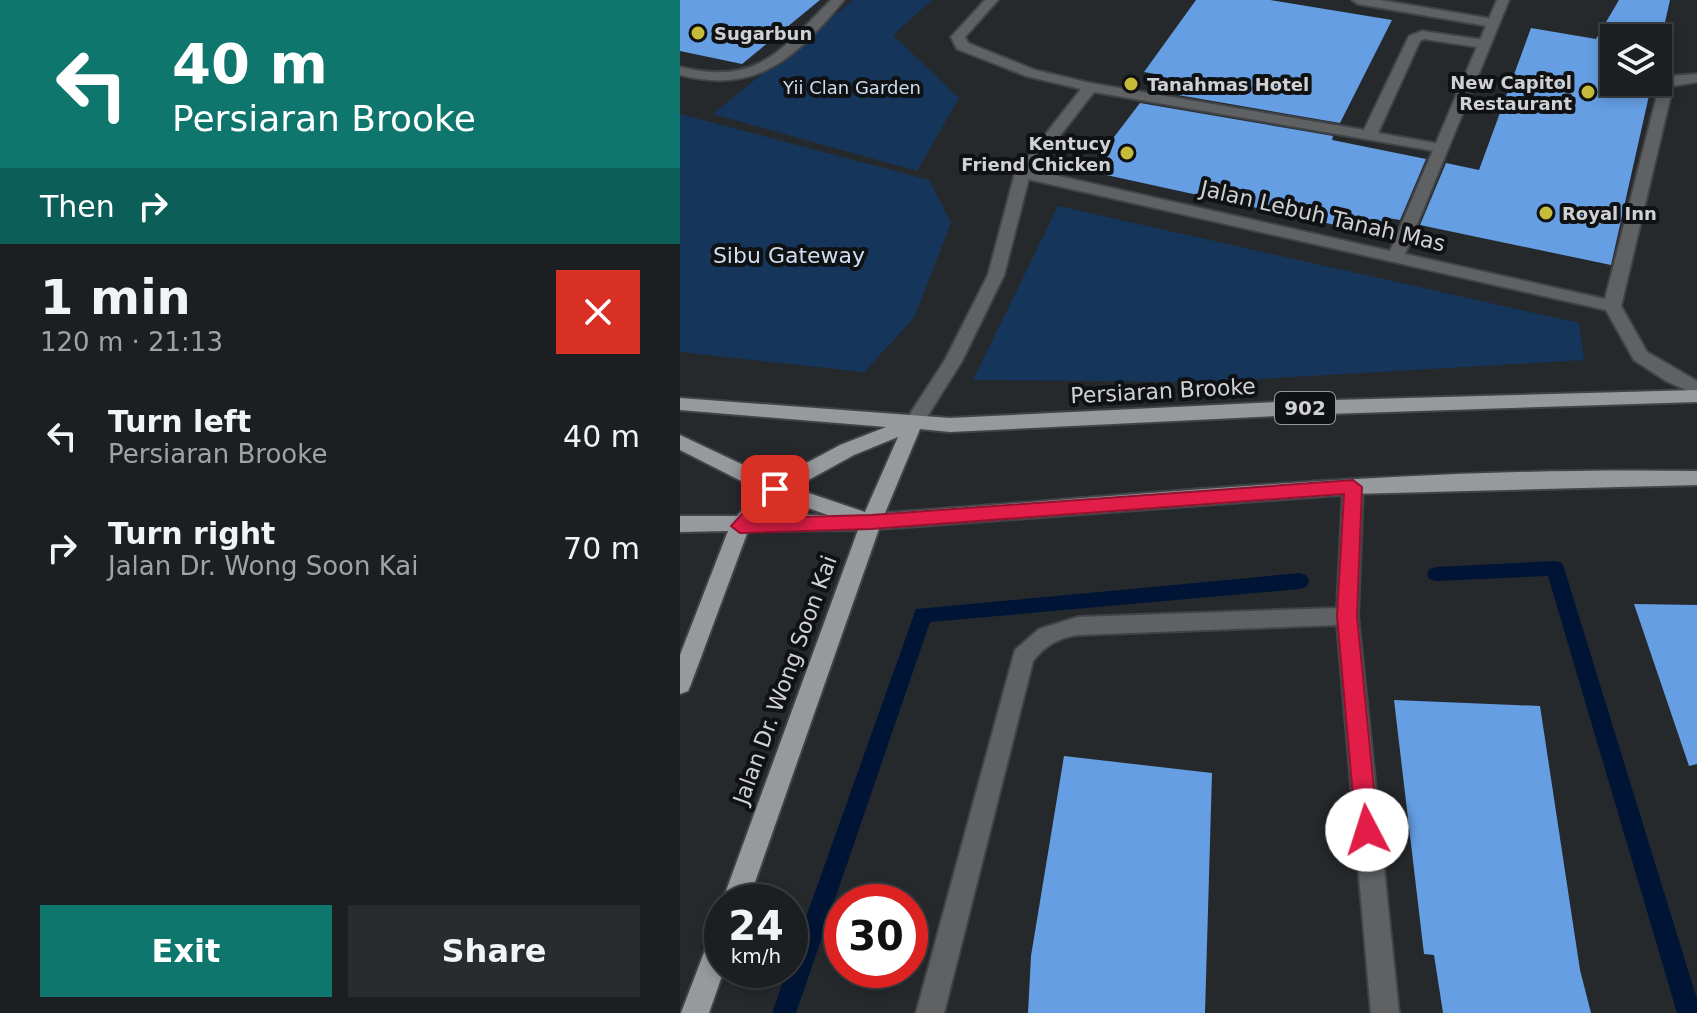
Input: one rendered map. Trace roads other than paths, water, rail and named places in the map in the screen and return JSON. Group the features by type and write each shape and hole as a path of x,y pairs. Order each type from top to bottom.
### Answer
{"main road":[{"name":"Persiaran Brooke","path":"680,404 950,425 1297,408 1697,396"},
{"path":"680,684 740,526 775,489 847,450 913,423"},
{"name":"Jalan Dr. Wong Soon Kai","path":"741,884 871,522 913,423"},
{"path":"680,442 775,489 871,522"},
{"path":"680,524 740,526 871,522 1353,487 1697,478"},
{"path":"695,1013 704,988"}],"street":[{"path":"680,71 715,79 753,73 769,65 838,0"},
{"path":"992,0 958,37 962,46 1031,73 1090,87 1441,148"},
{"path":"1358,0 1493,23"},
{"path":"1396,257 1503,0"},
{"path":"1369,136 1414,39 1422,35 1484,44"},
{"path":"1697,78 1676,79 1667,84 1612,306 1640,356 1697,389"},
{"path":"913,423 953,361 996,275 1023,173 1090,87"},
{"name":"Jalan Lebuh Tanah Mas","path":"1023,173 1612,306"},
{"path":"1353,487 1347,616 1385,1013"},
{"path":"930,1013 1023,657 1035,641 1052,630 1078,626 1347,616"}],"waterway":[{"path":"1436,574 1555,568 1689,1013"},
{"path":"784,1013 923,615 1300,581"}],"place":[{"name":"Sugarbun","path":"698,33"},
{"name":"Tanahmas Hotel","path":"1131,84"},
{"name":"New Capitol Restaurant","path":"1588,92"},
{"name":"Kentucy Friend Chicken","path":"1127,153"},
{"name":"Royal Inn","path":"1546,213"}],"park label":[{"name":"Yii Clan Garden","path":"852,87"},
{"name":"Sibu Gateway","path":"789,255"}]}
